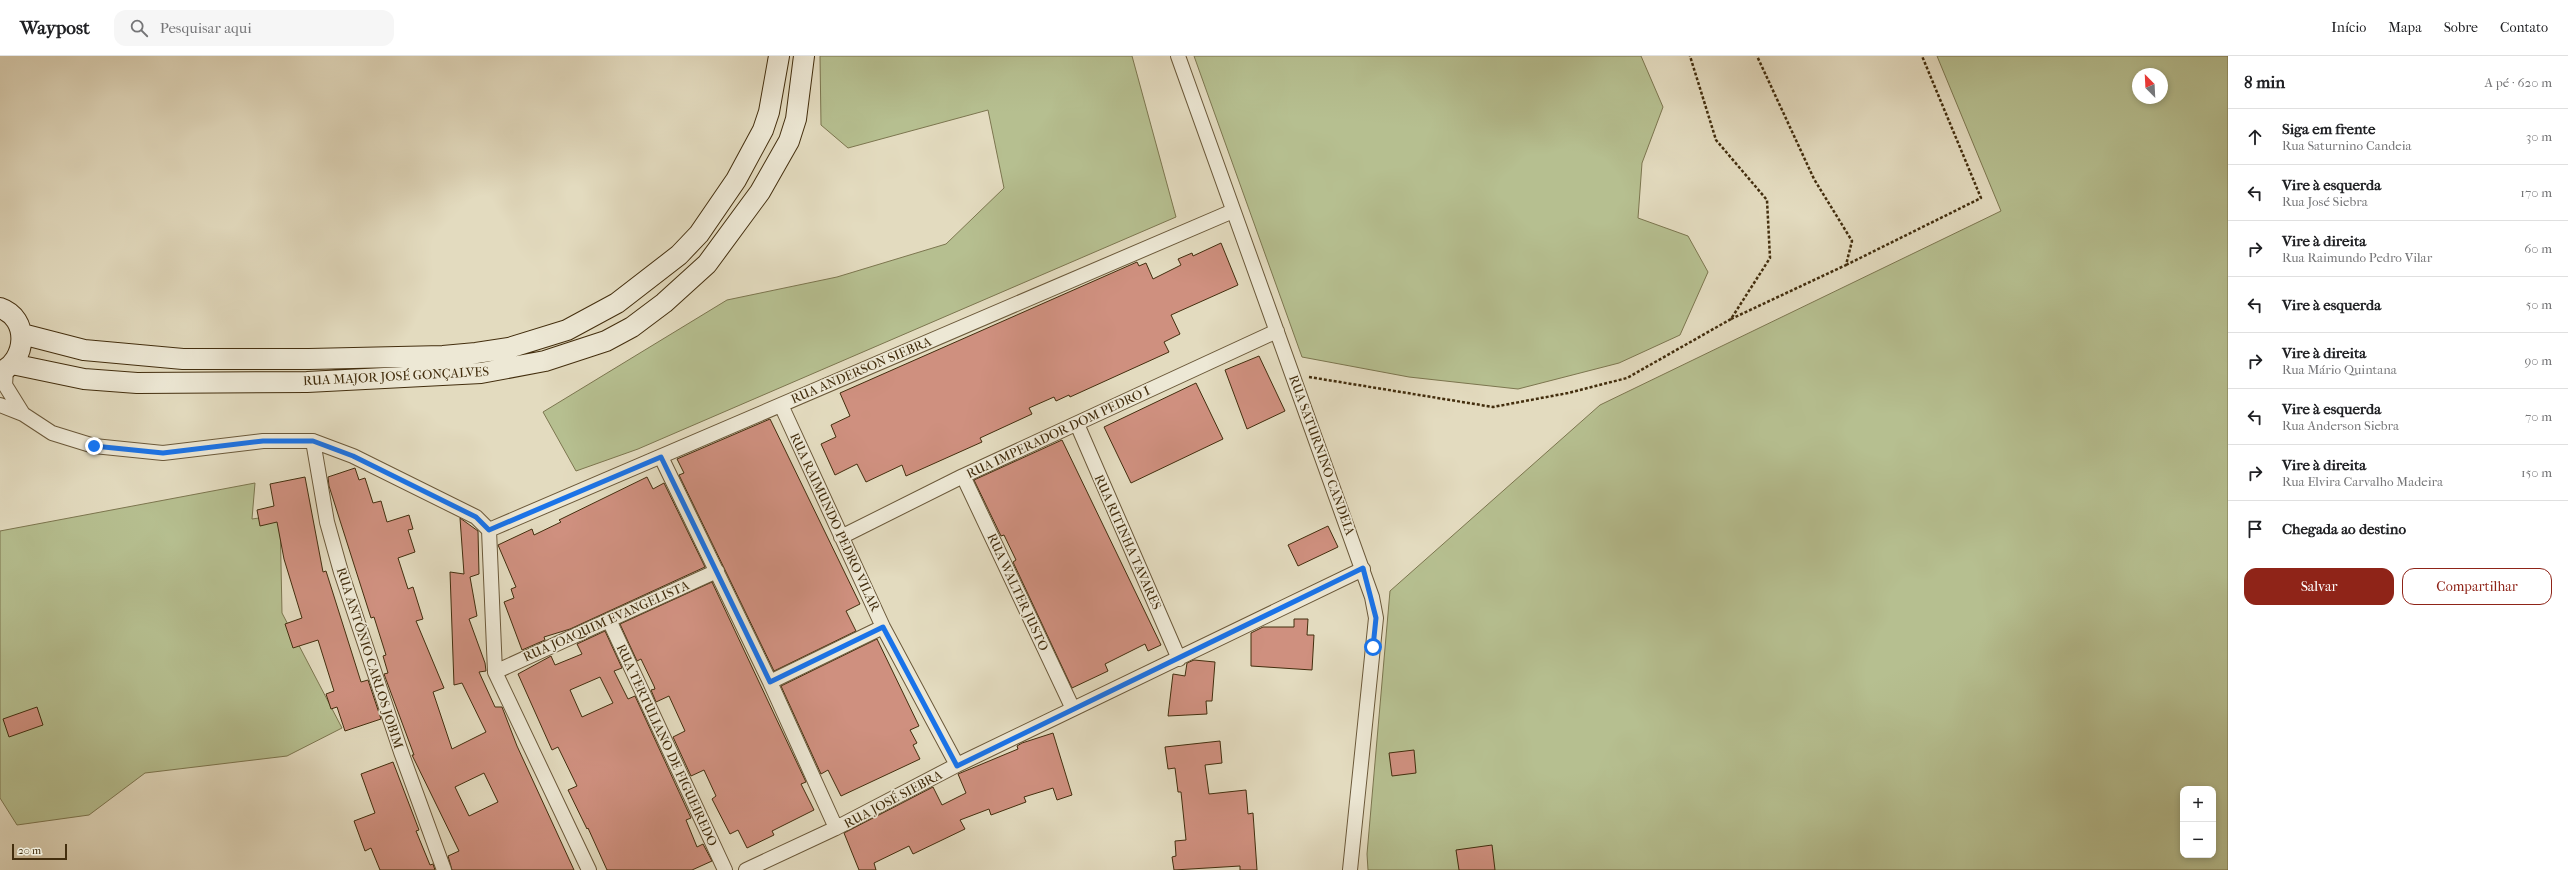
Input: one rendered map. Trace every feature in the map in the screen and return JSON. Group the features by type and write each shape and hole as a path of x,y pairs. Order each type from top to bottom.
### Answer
{"street":[{"name":"RUA MAJOR JOSÉ GONÇALVES","path":"22,334 84,350 183,359 309,359 443,356 476,353 509,348 567,330 617,303 679,255 699,234 736,180 763,130 769,112 778,56"},
{"name":"RUA MAJOR JOSÉ GONÇALVES","path":"6,369 137,383 307,382 481,373 545,362 606,342 632,327 664,303 707,264 760,192 789,141 796,119 804,56"},
{"name":"RUA SATURNINO CANDEIA","path":"1178,56 1363,568 1376,618 1350,870"},
{"name":"RUA ANDERSON SIEBRA","path":"489,530 1233,211"},
{"path":"0,308 12,315 22,334 22,345 6,369 5,385 23,414"},
{"name":"RUA IMPERADOR DOM PEDRO I","path":"841,537 963,476 1277,331"},
{"path":"0,405 23,414 52,433 94,446 163,453 263,441 313,441 353,456 476,517 489,530 495,672 589,870"},
{"name":"RUA RAIMUNDO PEDRO VILAR","path":"781,405 883,627 957,766"},
{"name":"RUA RITINHA TAVARES","path":"1077,424 1179,659"},
{"name":"RUA ANTÔNIO CARLOS JOBIM","path":"313,441 327,522 341,572 401,752 444,870"},
{"path":"661,457 770,682 836,828"},
{"name":"RUA WALTER JUSTO","path":"963,476 1073,709"},
{"name":"RUA JOSÉ SIEBRA","path":"746,870 836,828 957,766 1363,568"},
{"name":"RUA JOAQUIM EVANGELISTA","path":"495,672 717,571"},
{"name":"RUA TERTULIANO DE FIGUEIREDO","path":"609,620 725,870"},
{"path":"770,682 883,627"}],"path":[{"path":"1690,56 1716,140 1767,200 1770,258 1731,319"},
{"path":"1757,56 1814,179 1852,241 1846,265"},
{"path":"1293,374 1493,407 1568,393 1627,378 1731,319 1846,265 1981,198 1922,56"}],"green space":[{"path":"820,56 1132,56 1176,217 638,449 576,471 543,412 727,300 837,277 946,244 1004,188 988,110 848,148 821,125"},
{"path":"1194,56 1641,56 1663,107 1642,163 1638,218 1688,236 1708,272 1680,335 1619,363 1518,389 1409,377 1302,357"},
{"path":"1937,56 2228,56 2228,870 1368,870 1367,854 1390,591 1600,405 2001,211"},
{"path":"255,483 252,519 280,515 282,613 342,728 287,756 145,773 89,815 17,825 0,798 0,531"}],"building":[{"path":"1221,243 1238,285 1171,315 1180,334 1164,342 1169,352 1070,397 1069,395 1056,401 1054,397 1029,408 1032,414 980,438 982,442 906,476 902,465 866,482 857,464 835,475 821,444 836,437 831,425 850,416 840,393 1137,262 1139,266 1146,263 1153,279 1181,265 1178,259 1192,253 1193,256"},
{"path":"1259,356 1285,411 1247,429 1225,370"},
{"path":"1196,383 1223,439 1131,483 1104,427"},
{"path":"770,419 860,604 846,611 856,631 774,671 679,475 684,473 677,459"},
{"path":"1062,440 1161,645 1148,651 1145,644 1105,664 1108,671 1072,688 1013,562 1016,560 1004,535 1001,536 974,480"},
{"path":"355,468 359,480 365,478 373,503 381,501 387,522 409,515 413,529 408,530 415,552 398,558 408,589 413,587 423,619 416,621 444,688 433,692 452,749 486,732 462,683 454,685 450,572 464,574 460,518 478,531 479,574 470,577 477,616 469,619 485,663 486,671 479,672 495,707 502,707 517,746 574,870 452,870 448,856 459,851 412,755 414,755 384,674 388,673 383,656 386,655 374,617 371,618 329,486 328,477","holes":["484,773 498,802 469,816 455,787"]},
{"path":"305,477 323,572 326,571 361,682 368,680 381,719 345,731 337,707 331,709 326,694 334,691 318,640 293,648 285,624 302,618 284,559 277,522 260,526 257,510 274,506 270,484"},
{"path":"647,477 653,489 664,483 705,567 570,629 544,637 545,640 522,650 504,602 514,598 511,589 516,587 498,545 532,529 534,535 561,522 559,520"},
{"path":"1328,526 1338,547 1298,566 1288,545"},
{"path":"712,582 806,782 801,784 814,810 772,831 774,835 747,848 738,830 730,834 712,799 716,796 704,770 691,776 673,737 685,731 669,696 656,702 651,690 655,689 654,686 641,659 637,661 620,624"},
{"path":"1294,619 1308,619 1307,635 1314,635 1312,670 1251,666 1251,633 1263,627 1294,627"},
{"path":"605,631 622,668 614,671 628,699 635,696 691,818 686,820 697,847 703,844 712,861 692,870 607,870 588,828 587,829 568,790 577,786 558,747 552,750 518,674 551,656 555,665 582,654 577,644","holes":["600,677 613,703 582,717 570,690"]},
{"path":"877,639 919,726 910,730 917,743 913,745 920,759 841,796 828,770 821,774 781,686"},
{"path":"1194,660 1215,662 1212,701 1206,701 1207,714 1168,716 1173,674 1185,676 1187,663"},
{"path":"37,707 43,725 9,737 3,719"},
{"path":"1053,733 1072,795 1057,800 1053,788 1024,797 1026,802 991,815 989,809 960,820 965,829 913,854 909,846 874,863 876,870 859,870 844,833 933,787 942,805 966,793 958,774 1018,749 1017,746 1022,743"},
{"path":"1220,741 1222,763 1205,765 1209,794 1246,790 1248,814 1253,813 1257,870 1240,870 1240,866 1174,870 1172,857 1176,856 1175,841 1186,840 1181,792 1178,792 1175,768 1168,769 1165,747"},
{"path":"1414,750 1416,773 1392,776 1389,753"},
{"path":"393,762 419,830 416,831 430,865 433,864 435,870 380,870 371,848 365,851 354,821 375,813 361,774"},
{"path":"1492,845 1495,870 1459,870 1456,850"}],"route":[{"path":"94,446 163,453 263,441 313,441 353,456 476,517 489,530 661,457 770,682 883,627 957,766 1363,568 1372,596 1376,618 1373,647"}]}
